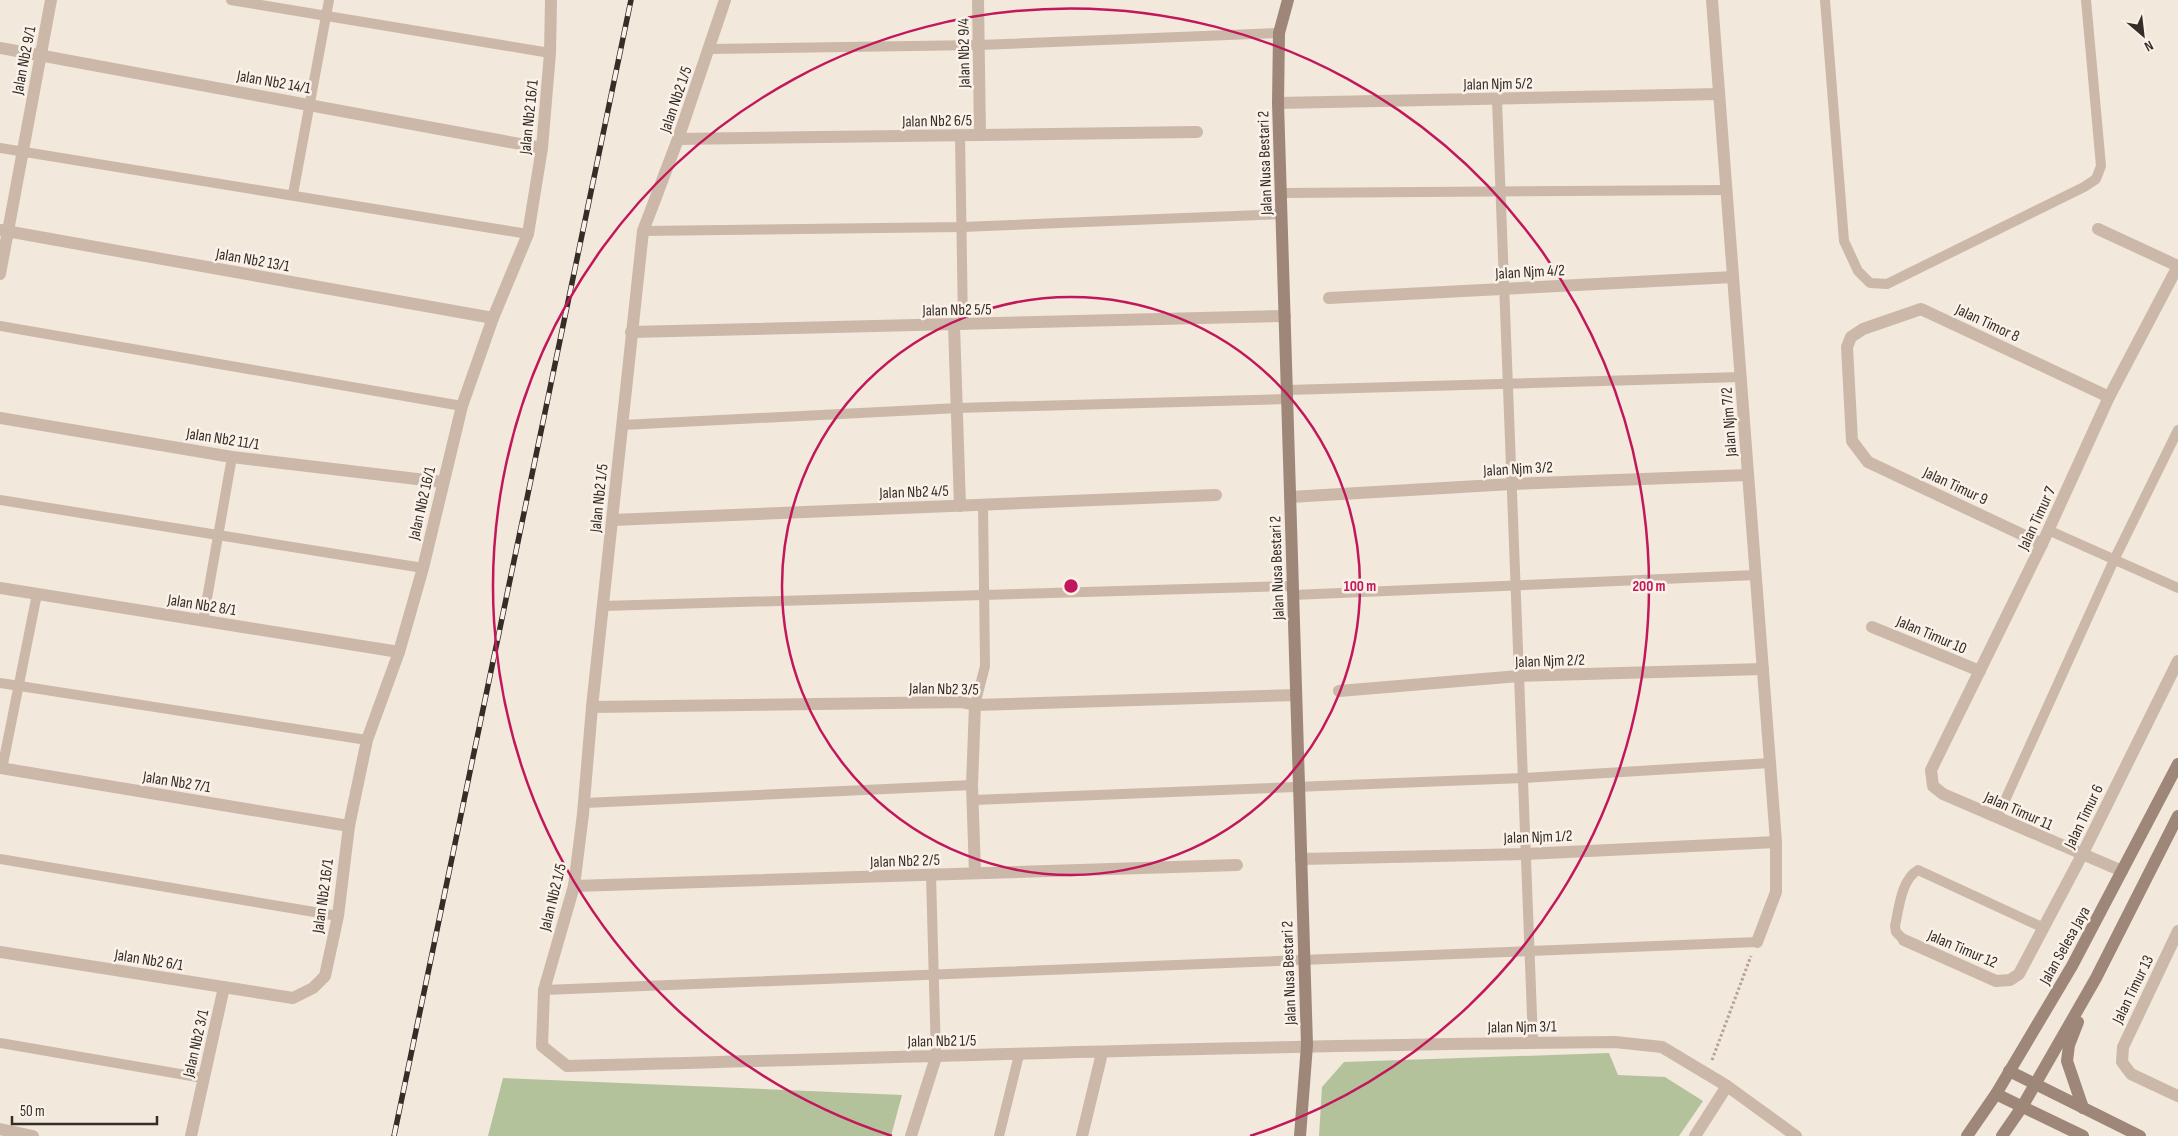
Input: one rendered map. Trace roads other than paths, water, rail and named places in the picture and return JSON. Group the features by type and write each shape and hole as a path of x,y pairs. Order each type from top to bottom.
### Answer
{"street":[{"name":"Jalan Nb2 9/1","path":"0,274 4,231 23,153 51,0"},
{"name":"Jalan Nb2 16/1","path":"293,998 314,988 325,976 338,916 348,826 367,740 399,652 423,568 442,482 462,406 493,318 528,234 542,148 550,53 551,0"},
{"name":"Jalan Nb2 1/5","path":"725,0 678,139 643,231 574,886 544,990 542,1046 567,1066 1102,1053 1307,1045"},
{"name":"Jalan Nb2 9/4","path":"978,0 980,135"},
{"name":"Jalan Nusa Bestari 2","path":"1288,0 1279,33 1278,103 1307,1045 1300,1136"},
{"name":"Jalan Njm 7/2","path":"1712,0 1776,842 1776,892 1757,942"},
{"name":"Jalan Nb2 14/1","path":"0,48 542,148"},
{"name":"Jalan Njm 5/2","path":"1278,103 1719,94"},
{"name":"Jalan Nb2 6/5","path":"678,139 1196,132"},
{"path":"2098,230 2178,266"},
{"name":"Jalan Nb2 13/1","path":"4,231 493,318"},
{"name":"Jalan Timur 7","path":"1933,786 1931,770 2042,544 2109,397 2178,266"},
{"name":"Jalan Njm 4/2","path":"1329,298 1733,277"},
{"name":"Jalan Timor 8","path":"1859,452 1852,441 1847,347 1851,337 1863,329 1921,309 2109,397"},
{"name":"Jalan Nb2 5/5","path":"631,332 1284,316"},
{"path":"959,325 960,506"},
{"name":"Jalan Nb2 11/1","path":"0,418 232,457 442,482"},
{"name":"Jalan Timur 9","path":"1859,452 1868,462 2042,544"},
{"name":"Jalan Njm 3/2","path":"1290,496 1512,484 1748,475"},
{"name":"Jalan Nb2 4/5","path":"612,520 1216,496"},
{"name":"Jalan Nb2 8/1","path":"0,588 399,652"},
{"name":"Jalan Timur 10","path":"1872,627 1980,672"},
{"name":"Jalan Timur 6","path":"2010,980 2019,974 2044,928 2178,661"},
{"name":"Jalan Njm 2/2","path":"1339,692 1519,676 1763,669"},
{"name":"Jalan Nb2 3/5","path":"592,707 961,702 974,705 1296,695"},
{"path":"974,705 972,785 974,873"},
{"name":"Jalan Selesa Jaya","path":"1967,1136 1996,1094 2072,966 2178,764"},
{"name":"Jalan Nb2 7/1","path":"1,773 348,826"},
{"name":"Jalan Timur 11","path":"1933,786 1943,794 2122,871"},
{"path":"2002,1136 2022,1107 2096,978 2178,816"},
{"name":"Jalan Njm 1/2","path":"1301,859 1526,854 1776,842"},
{"name":"Jalan Nb2 2/5","path":"574,886 1237,865"},
{"name":"Jalan Timur 13","path":"2178,931 2123,1047 2122,1062 2131,1074 2178,1096"},
{"name":"Jalan Timur 12","path":"1904,940 1996,981 2010,980"},
{"name":"Jalan Nb2 6/1","path":"0,952 293,998"},
{"path":"2083,1108 2067,1061 2068,1045 2096,978"},
{"name":"Jalan Nb2 3/1","path":"191,1136 224,987"},
{"name":"Jalan Njm 3/1","path":"1307,1045 1615,1042 1662,1047 1727,1086 1796,1136"},
{"path":"1082,1136 1102,1053"},
{"path":"911,1136 936,1057"},
{"path":"2009,1072 2140,1136"},
{"path":"1694,1136 1727,1086"},
{"path":"1996,1094 2081,1135"},
{"path":"0,1129 33,1136"},
{"path":"2064,1136 2081,1135"}],"lane":[{"path":"231,0 550,53"},
{"path":"293,194 329,0"},
{"path":"1826,0 1844,241 1858,271 1870,283 1887,284 2084,187 2096,179 2101,166 2086,0"},
{"path":"709,49 979,45 1279,33"},
{"path":"1497,100 1533,1042"},
{"path":"959,325 962,227 960,136"},
{"path":"0,148 293,194 528,234"},
{"path":"1281,193 1727,190"},
{"path":"643,231 962,227 1282,214"},
{"path":"0,326 462,406"},
{"path":"622,425 958,408 1508,384 1741,376"},
{"path":"1997,818 2114,560 2178,430"},
{"path":"203,621 232,457"},
{"path":"0,500 219,537 423,568"},
{"path":"974,705 984,666 983,504"},
{"path":"2048,530 2178,588"},
{"path":"603,606 984,595 1516,586 1756,575"},
{"path":"1,773 37,594"},
{"path":"0,683 367,740"},
{"path":"973,800 1523,778 1770,763"},
{"path":"584,803 972,785"},
{"path":"0,859 338,916"},
{"path":"1904,940 1896,932 1895,926 1905,884 1911,874 1918,870 2044,928"},
{"path":"931,875 936,1057"},
{"path":"544,990 1757,942"},
{"path":"0,1043 203,1078"},
{"path":"998,1136 1019,1055"}],"railway":[{"path":"394,1136 631,0"}]}
